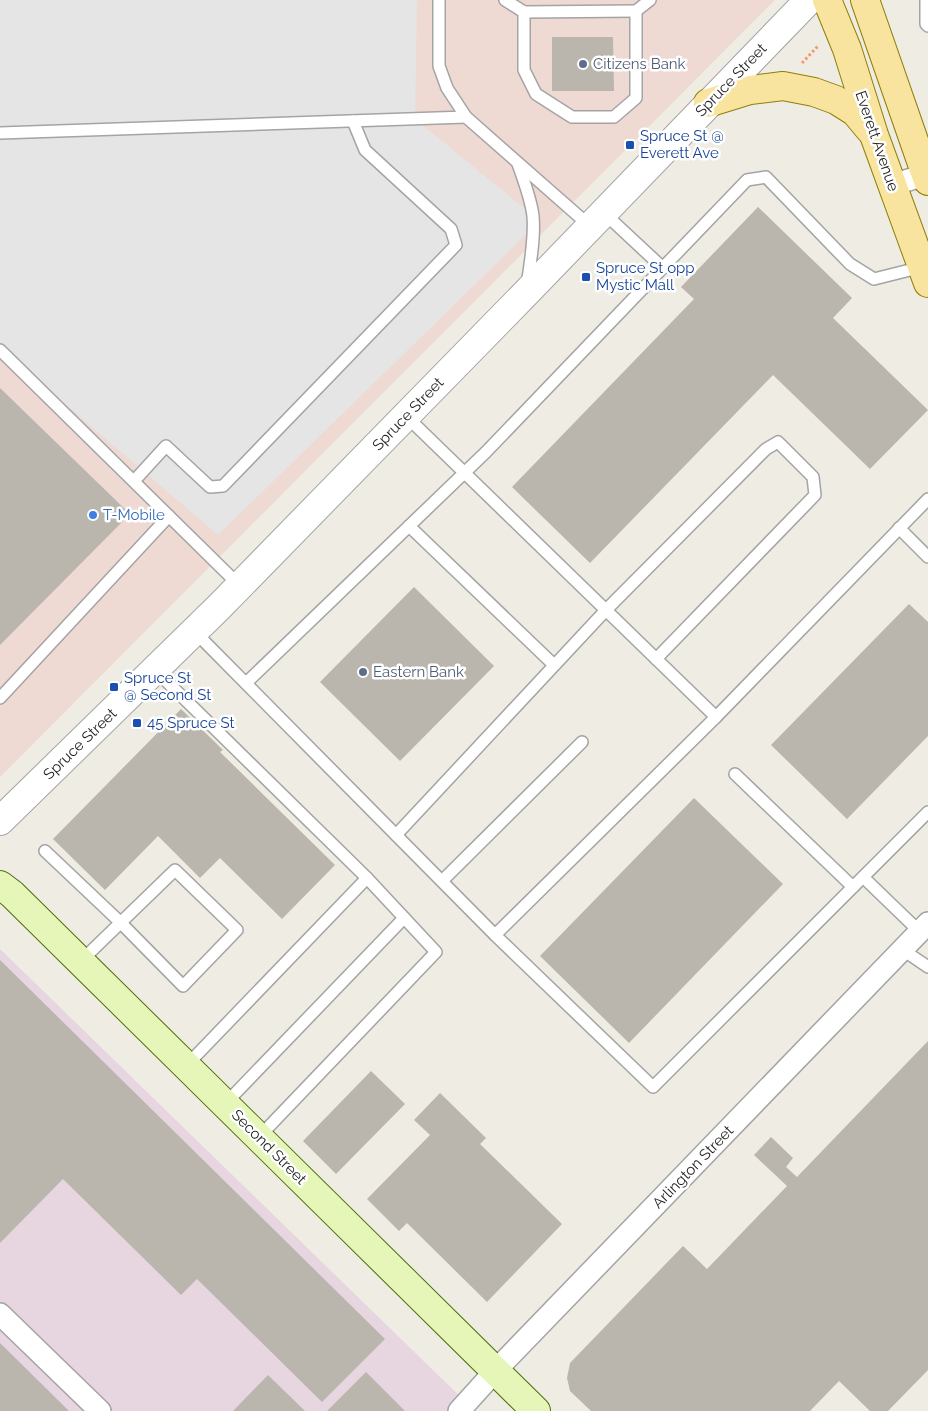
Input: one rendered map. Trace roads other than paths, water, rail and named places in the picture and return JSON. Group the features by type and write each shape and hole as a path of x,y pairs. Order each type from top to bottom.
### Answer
{"main road":[{"name":"Everett Avenue","path":"827,0 847,49 874,135 925,275"},
{"path":"866,0 927,177"},
{"path":"708,103 750,90 783,86 836,100 855,112 874,135"},
{"name":"Second Street","path":"0,884 226,1104 536,1411"}],"street":[{"name":"Spruce Street","path":"0,821 195,632 526,294 809,0"},
{"path":"892,184 927,177"},
{"name":"Arlington Street","path":"459,1411 496,1370 924,928"},
{"path":"0,1314 100,1411"}],"lane":[{"path":"439,0 439,66 447,88 466,117 518,163 663,268"},
{"path":"505,0 524,12 636,11 650,0"},
{"path":"926,0 926,24 928,26"},
{"path":"524,12 524,70 536,94 572,117 614,117 636,98 636,11"},
{"path":"0,133 466,117"},
{"path":"134,481 166,446 210,487 223,486 456,245 451,229 365,150 353,121"},
{"path":"518,163 533,216 532,248 526,294"},
{"path":"246,683 464,472 748,180 766,178 850,264 874,279 925,275"},
{"path":"0,350 240,586"},
{"path":"406,416 716,717"},
{"path":"396,835 606,610 766,450 778,442 813,477 814,495 656,659"},
{"path":"496,935 716,717 928,499"},
{"path":"0,698 169,516"},
{"path":"408,526 554,665"},
{"path":"899,528 928,557"},
{"path":"195,632 442,882 653,1086 928,812"},
{"path":"156,670 187,703 367,878 436,952 259,1137"},
{"path":"442,882 582,742"},
{"path":"735,774 852,887"},
{"path":"45,851 120,922 183,986 237,930 175,870 120,922 80,962"},
{"path":"862,877 924,928"},
{"path":"186,1066 367,878"},
{"path":"226,1104 404,918"},
{"path":"903,950 928,967"}],"place":[{"name":"Citizens Bank","path":"583,64"},
{"name":"Spruce St @ Everett Ave","path":"630,145"},
{"name":"Spruce St opp Mystic Mall","path":"586,277"},
{"name":"T-Mobile","path":"93,515"},
{"name":"Eastern Bank","path":"363,672"},
{"name":"Spruce St @ Second St","path":"114,687"},
{"name":"45 Spruce St","path":"137,723"}]}
